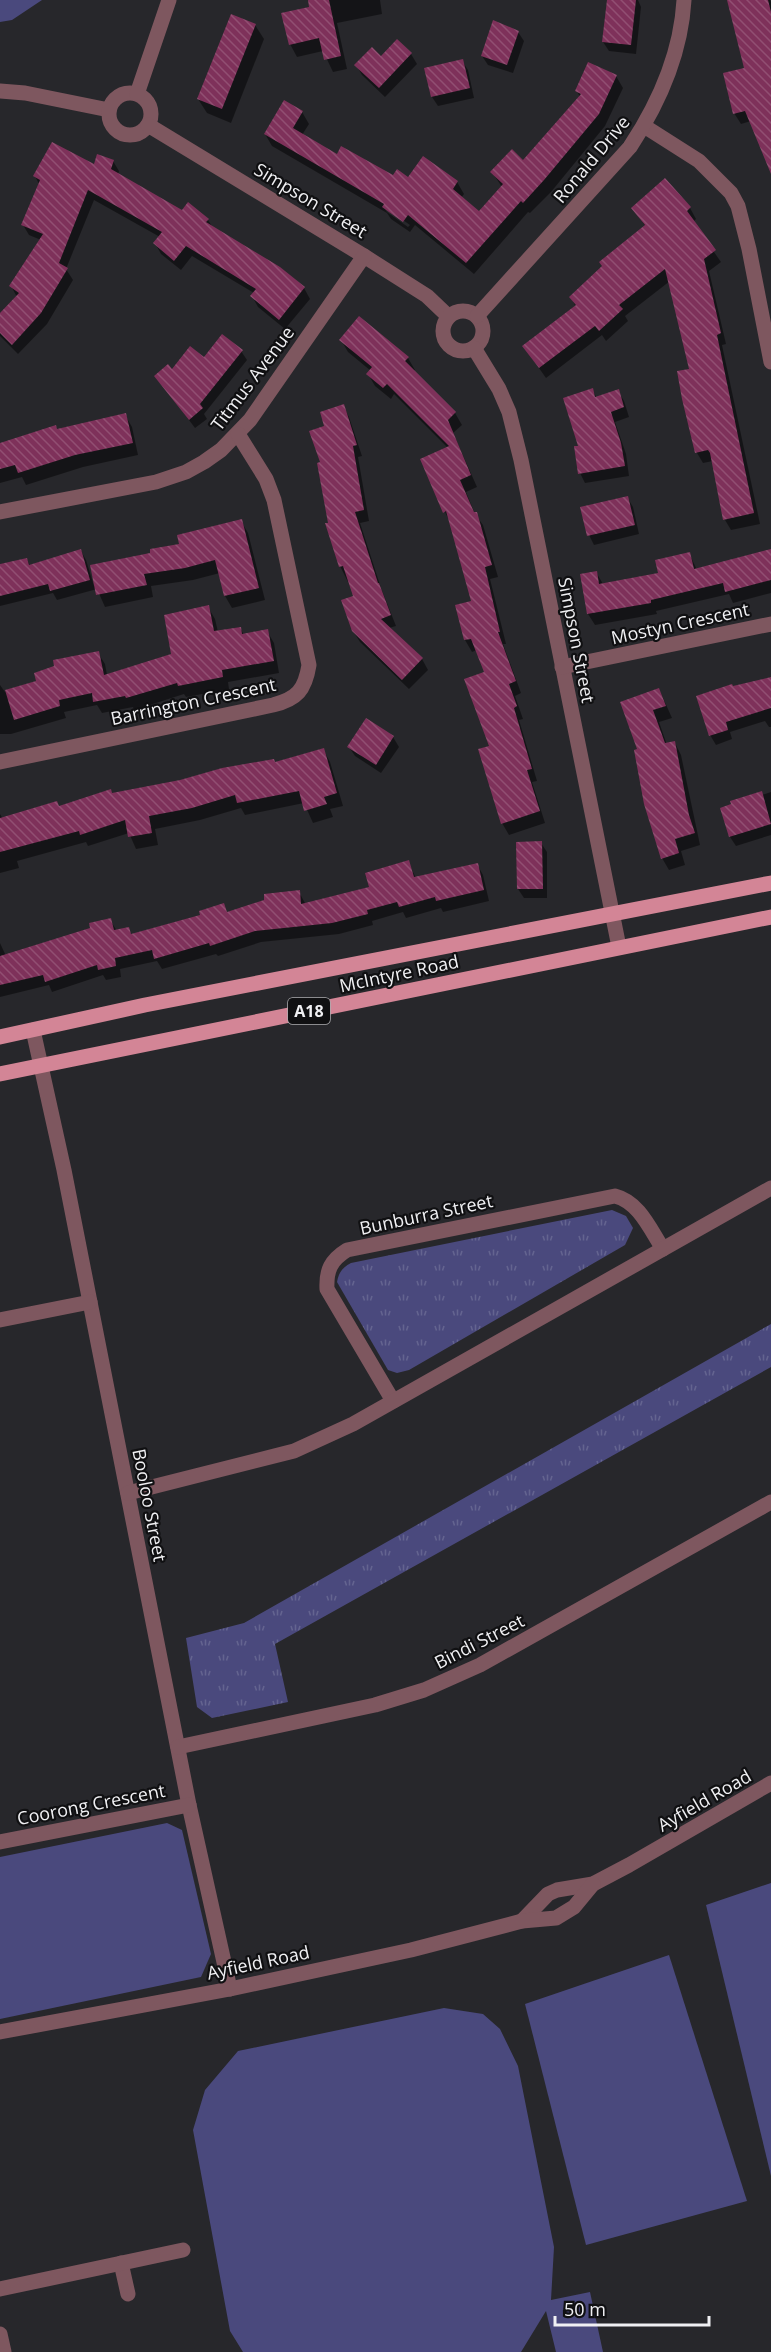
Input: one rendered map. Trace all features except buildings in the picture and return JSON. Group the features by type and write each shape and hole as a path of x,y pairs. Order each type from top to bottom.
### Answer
{"main road":[{"name":"McIntyre Road","path":"0,1037 145,1005 771,883"},
{"name":"McIntyre Road","path":"0,1074 771,916"}],"street":[{"path":"137,94 169,0"},
{"name":"Ronald Drive","path":"477,316 630,147 644,126 657,103 673,59 681,28 684,0"},
{"path":"0,91 25,93 109,110"},
{"path":"137,94 149,105 148,125 140,132 131,135 122,133 111,123 109,110 114,100 120,96 137,94"},
{"name":"Simpson Street","path":"148,125 427,296 448,316"},
{"path":"644,126 699,161 731,193 738,206 749,249 771,362"},
{"name":"Titmus Avenue","path":"0,512 156,482 186,472 204,462 238,434 364,256"},
{"path":"462,311 477,316 483,330 478,345 464,352 449,347 442,333 448,316 462,311"},
{"name":"Simpson Street","path":"474,348 499,389 509,412 619,947"},
{"name":"Barrington Crescent","path":"0,762 273,705 287,701 302,688 307,678 309,665 274,500 266,479 238,434"},
{"name":"Mostyn Crescent","path":"562,668 771,624"},
{"name":"Booloo Street","path":"33,1030 64,1170 189,1805 230,1989"},
{"path":"128,1494 294,1451 353,1424 771,1188"},
{"name":"Bunburra Street","path":"393,1401 327,1289 326,1276 330,1266 336,1257 347,1250 615,1196 627,1199 637,1209 663,1249"},
{"path":"0,1320 90,1302"},
{"name":"Bindi Street","path":"178,1747 375,1705 424,1690 480,1665 771,1502"},
{"name":"Ayfield Road","path":"522,1921 548,1894 557,1890 593,1884 771,1783"},
{"name":"Coorong Crescent","path":"0,1842 189,1805"},
{"name":"Ayfield Road","path":"0,2032 230,1989 411,1950 522,1921 545,1920 564,1915 574,1907 593,1884"},
{"path":"0,2289 183,2250"},
{"path":"122,2263 128,2294"},
{"path":"0,2334 4,2352"}],"green space":[{"path":"0,0 42,0 12,20 0,22"},
{"path":"612,1210 626,1216 633,1228 625,1245 409,1370 397,1373 388,1370 337,1282 341,1271 351,1263"},
{"path":"771,1324 771,1367 275,1644 288,1702 212,1718 197,1707 186,1638 244,1623"},
{"path":"167,1823 182,1830 211,1954 201,1977 0,2019 0,1857"},
{"path":"771,1883 771,2176 706,1905"},
{"path":"669,1955 747,2201 586,2245 525,2004"},
{"path":"444,2008 483,2014 500,2029 518,2066 554,2247 551,2300 590,2292 603,2352 556,2352 546,2311 521,2352 243,2352 230,2331 193,2130 205,2090 238,2051"}]}
